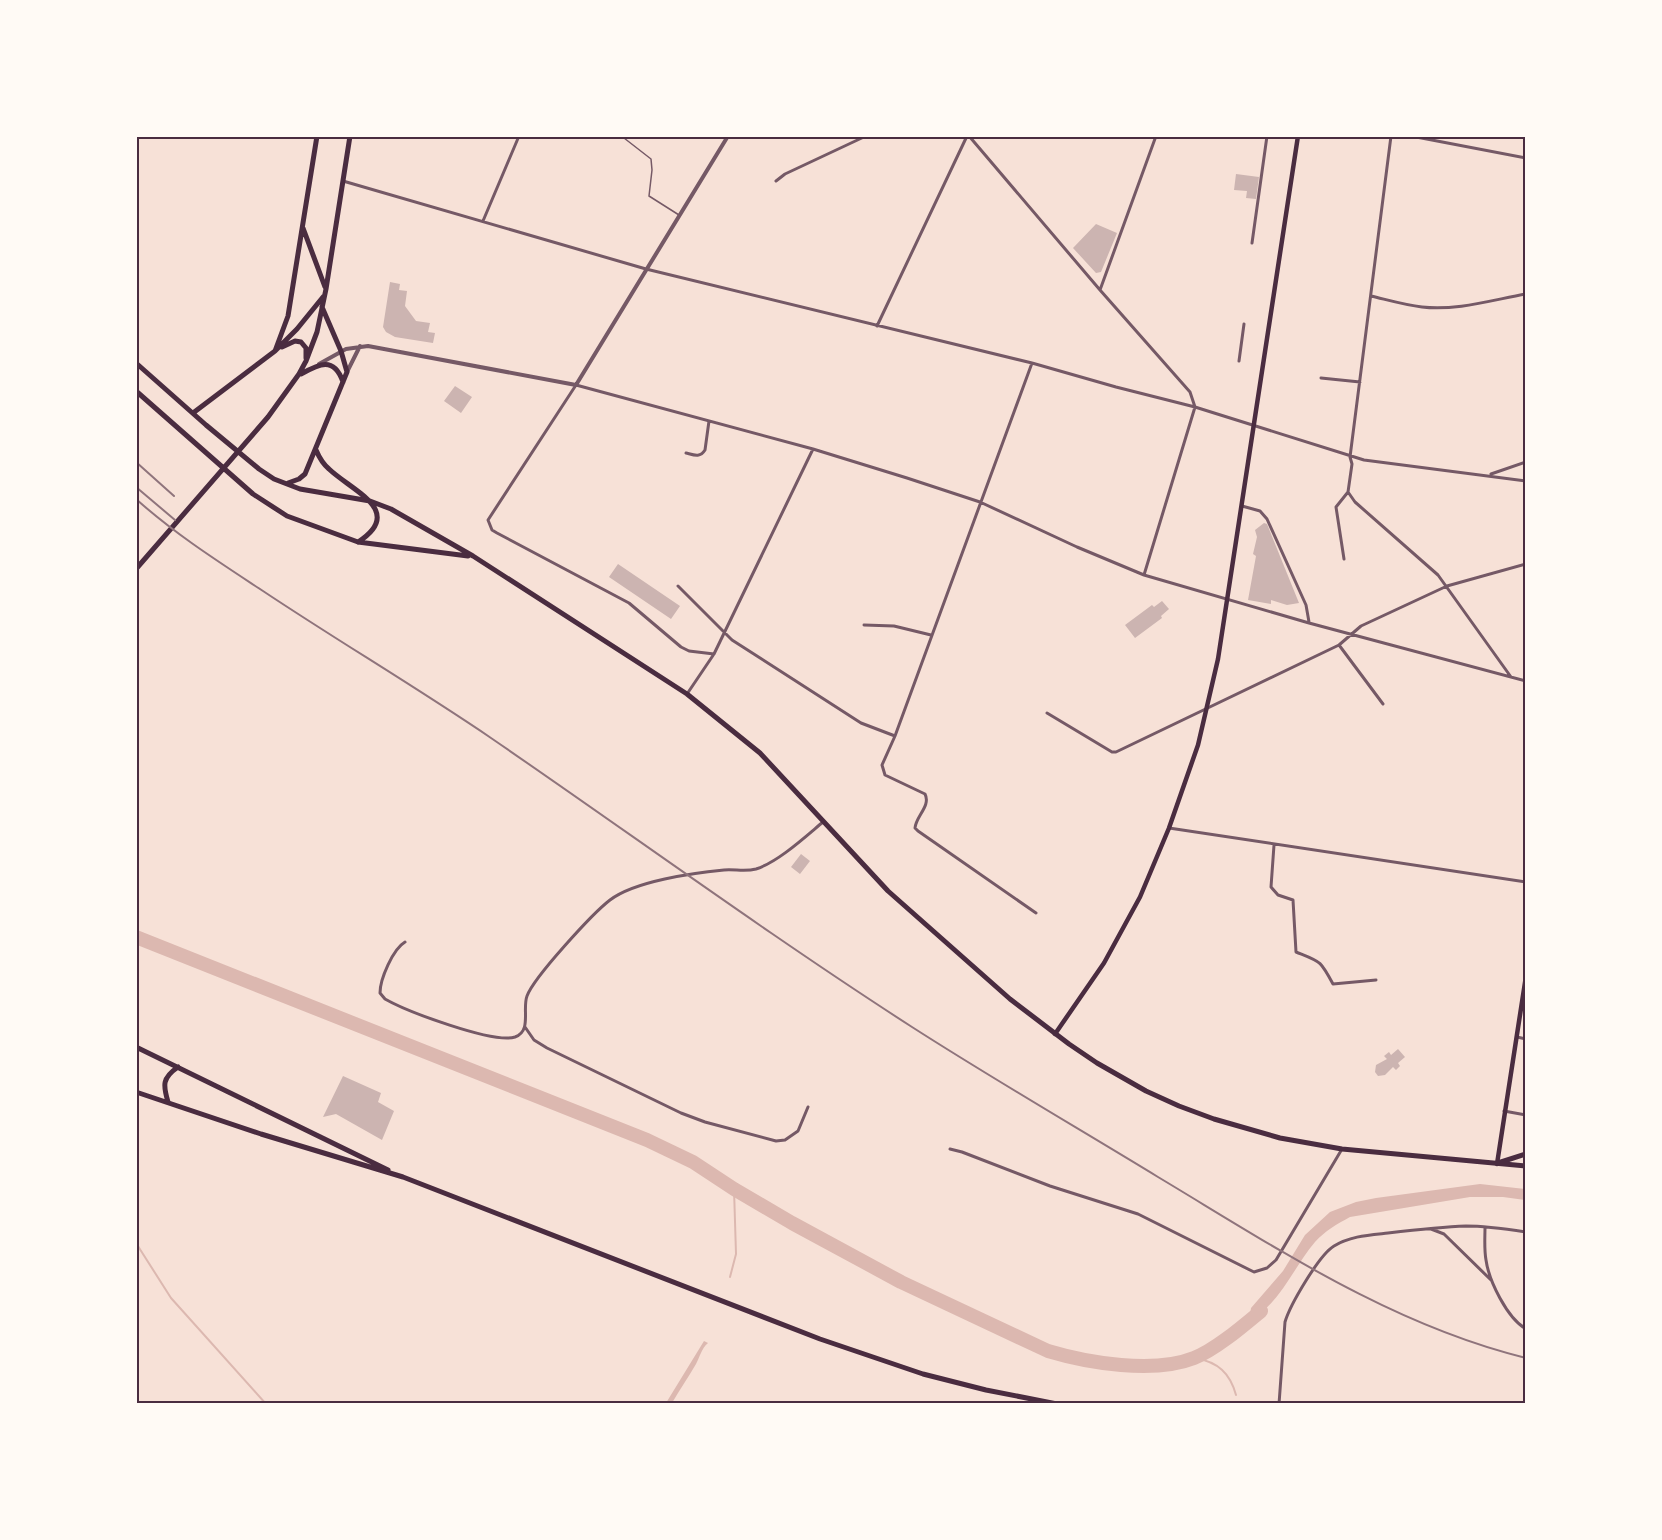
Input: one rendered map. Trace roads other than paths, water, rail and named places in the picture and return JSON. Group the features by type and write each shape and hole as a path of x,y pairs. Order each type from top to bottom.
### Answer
{"main road":[{"path":"275,351 288,316 317,136"},
{"path":"136,569 268,417 299,374 313,347 325,292 350,136"},
{"path":"1055,1034 1100,969 1140,897 1188,777 1208,709 1228,598 1298,136"},
{"path":"303,227 325,292"},
{"path":"193,413 275,351 297,329 325,292"},
{"path":"286,484 305,474 347,372 341,351 322,307"},
{"path":"275,351 298,341 304,345 306,361"},
{"path":"136,363 259,470 274,479 300,489 370,501 391,509 473,556 687,694 760,753 888,891 1010,999 1055,1034 1106,1068 1146,1091 1179,1106 1214,1119 1280,1138 1342,1149 1526,1166"},
{"path":"299,374 318,365 334,366 343,383"},
{"path":"136,392 262,501 304,524 358,542 473,556"},
{"path":"316,450 329,470 370,501 377,513 376,526 372,532 358,542"},
{"path":"1497,1164 1503,1111 1526,976"},
{"path":"136,1047 403,1177"},
{"path":"168,1102 165,1083 170,1072 178,1067"},
{"path":"136,1092 261,1134 403,1177 816,1337 923,1374 986,1390 1057,1404"},
{"path":"1497,1164 1526,1154"}],"street":[{"path":"483,221 519,136"},
{"path":"714,654 689,651 638,609 492,530 488,520 576,385 728,136"},
{"path":"776,181 785,174 866,136"},
{"path":"877,326 968,136 1100,291 1191,392 1195,407 1144,575"},
{"path":"1100,291 1156,136"},
{"path":"1252,243 1267,136"},
{"path":"1344,559 1336,507 1348,492 1352,464 1350,457 1391,136"},
{"path":"1411,136 1526,158"},
{"path":"342,181 646,269 1032,363 1195,407 1350,457 1526,481"},
{"path":"1371,296 1422,307 1438,308 1526,294"},
{"path":"1239,361 1244,324"},
{"path":"347,372 360,346"},
{"path":"318,365 341,351 360,346 375,347 576,385 813,449 980,502 1144,575 1309,623 1526,681"},
{"path":"1032,363 895,736 882,765 885,775 925,794 926,803 915,824 918,831 1035,913"},
{"path":"1321,378 1360,382"},
{"path":"686,453 698,456 705,450 709,421"},
{"path":"687,694 714,654 813,449"},
{"path":"1489,475 1526,462"},
{"path":"1348,492 1355,502 1438,575 1512,677"},
{"path":"1242,506 1260,511 1267,519 1306,605 1309,623"},
{"path":"1047,713 1112,752 1116,752 1339,645 1350,633 1447,586 1526,564"},
{"path":"678,586 732,640 861,723 895,736"},
{"path":"864,625 894,626 931,635"},
{"path":"1339,645 1383,704"},
{"path":"405,942 396,950 382,982 380,993 385,999 464,1029 496,1037 518,1036 525,1027 526,997 533,984 609,900 622,892 688,875 758,868 798,843 823,822"},
{"path":"1169,828 1526,882"},
{"path":"1275,845 1271,887 1278,896 1293,900 1296,952 1317,959 1323,965 1333,984 1376,980"},
{"path":"525,1027 534,1040 547,1048 681,1113 726,1128 776,1141 785,1140 798,1131 808,1107"},
{"path":"1516,1037 1526,1039"},
{"path":"1503,1111 1526,1115"},
{"path":"950,1149 1050,1186 1138,1214 1254,1272 1267,1268 1276,1260 1342,1149"},
{"path":"1485,1227 1486,1262 1493,1282 1512,1318 1526,1329"},
{"path":"1279,1404 1285,1322 1289,1310 1331,1247 1365,1236 1429,1228 1485,1227 1526,1232"},
{"path":"1429,1228 1444,1234 1493,1282"}],"lane":[{"path":"624,138 651,159 650,196 680,215"}],"waterway":[{"path":"136,937 647,1140 693,1162 792,1223 901,1282 1048,1351 1101,1363 1121,1365 1178,1363 1211,1349 1261,1311"},
{"path":"730,1277 736,1254 734,1189"},
{"path":"136,1243 171,1298 266,1404"},
{"path":"1195,1358 1210,1362 1222,1370 1230,1380 1236,1395"}],"railway":[{"path":"136,462 174,496"},
{"path":"136,487 175,520"},
{"path":"136,499 166,524 214,558 291,610 463,719 806,957 973,1065 1246,1230 1335,1281 1428,1326 1476,1344 1526,1358"}]}
